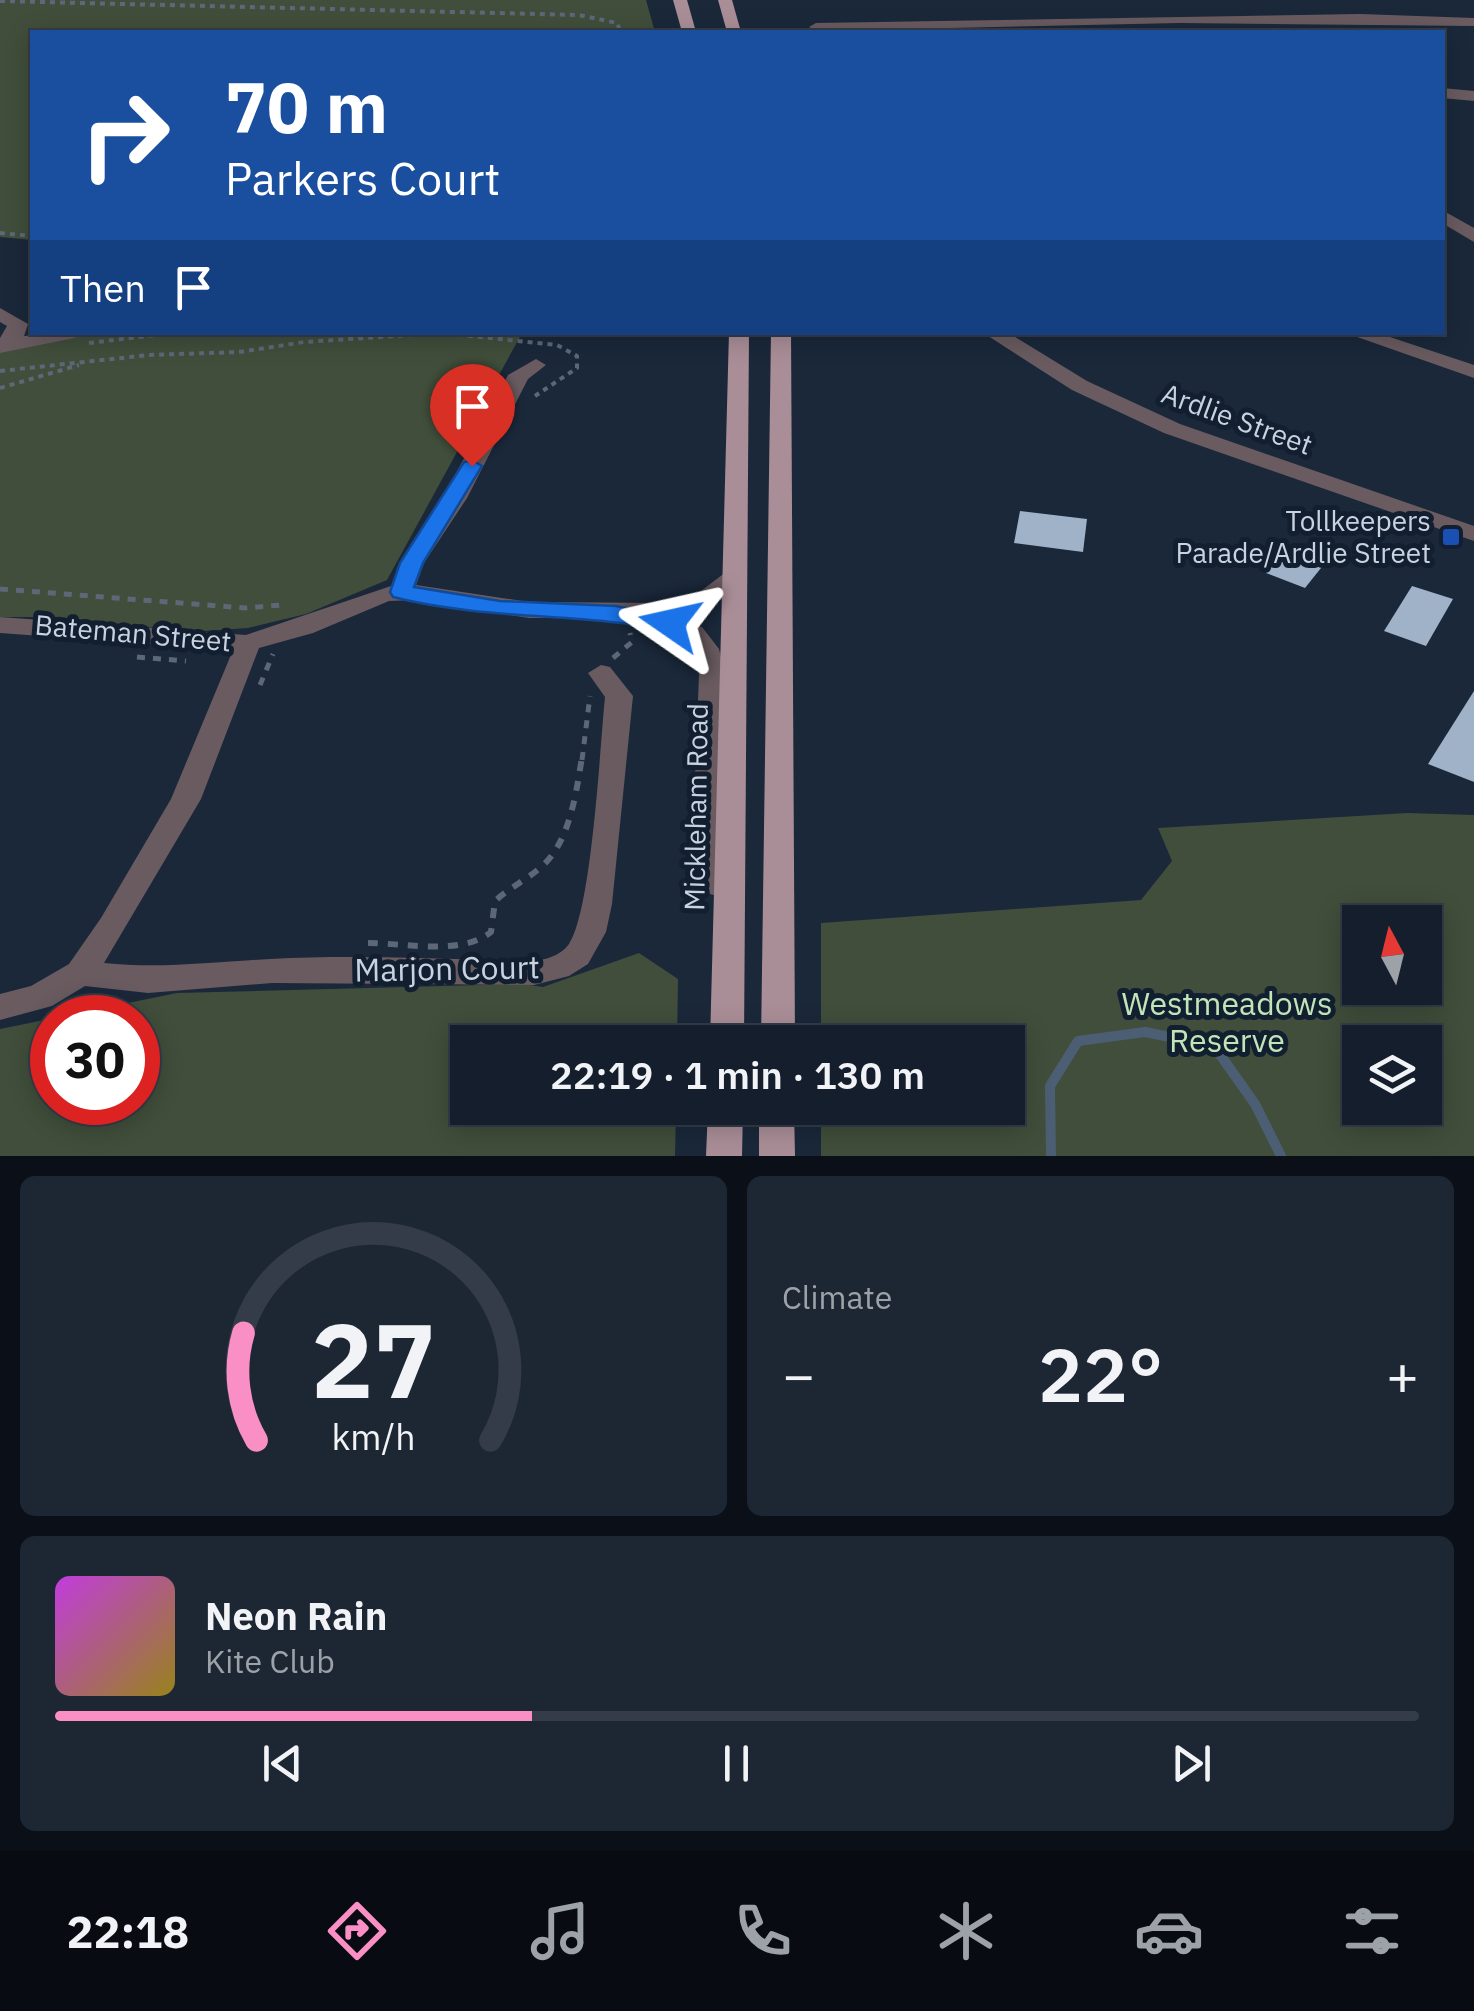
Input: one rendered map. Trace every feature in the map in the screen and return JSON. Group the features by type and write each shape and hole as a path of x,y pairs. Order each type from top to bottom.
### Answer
{"main road":[{"path":"680,0 688,30"},
{"path":"725,0 733,30"},
{"name":"Mickleham Road","path":"727,1025 739,335"},
{"path":"778,1025 781,335"},
{"path":"724,1156 725,1125"},
{"path":"777,1125 777,1156"}],"street":[{"path":"816,28 1081,27 1372,18 1474,22"},
{"path":"1445,93 1474,96"},
{"path":"1445,218 1474,236"},
{"path":"2,346 18,332 15,317"},
{"name":"Ardlie Street","path":"997,335 1052,371 1135,414 1234,453 1470,527"},
{"path":"1362,335 1474,372"},
{"path":"2,346 79,338"},
{"path":"401,592 412,563 455,498 519,375 536,364"},
{"name":"Bateman Street","path":"620,621 691,607 735,577"},
{"name":"Bateman Street","path":"0,625 79,628 256,650 371,598 401,592 500,608 682,627 693,633 706,649 712,674 710,823 729,938"},
{"path":"0,1008 40,996 80,972 112,926 186,799 256,650"},
{"name":"Marjon Court","path":"80,972 148,980 272,971 380,969 526,974 549,971 568,962 588,940 596,911 619,696 601,673"}],"path":[{"path":"0,1 580,14 617,23 616,30"},
{"path":"0,233 30,236"},
{"path":"79,338 130,335"},
{"path":"324,340 325,335"},
{"path":"0,371 181,353 240,352 324,340 435,335"},
{"path":"462,335 557,345 577,356 577,368 572,374 544,387 530,402"},
{"path":"0,388 85,362"},
{"path":"0,588 246,608 280,606"},
{"path":"356,943 468,945 488,937 494,928 495,900 548,862 556,847 577,791 590,691 610,660 632,642 632,634 620,621"},
{"path":"124,655 172,661 256,650"}],"green space":[{"path":"0,0 646,0 654,30 30,30 30,240 0,237"},
{"path":"521,335 387,580 306,614 248,628 191,632 60,617 0,617 0,352 63,336"},
{"name":"Westmeadows Reserve","path":"1407,813 1474,815 1474,1156 821,1156 821,1125 1025,1125 1025,1025 821,1025 821,923 1141,900 1172,861 1158,828"},
{"path":"639,953 678,979 677,1025 450,1025 450,1125 676,1125 675,1156 0,1156 0,1029 30,1023 30,1125 160,1125 160,996 523,984 543,987"}],"building":[{"path":"1020,511 1087,519 1083,552 1014,543"},
{"path":"1286,549 1325,563 1305,588 1266,573"},
{"path":"1412,586 1453,599 1426,646 1384,631"},
{"path":"1474,691 1474,782 1428,764"}],"waterway":[{"path":"1051,1156 1050,1086 1078,1041 1145,1032 1214,1046 1255,1104 1281,1156"}],"place":[{"name":"Tollkeepers Parade/Ardlie Street","path":"1451,537"}],"route":[{"path":"472,466 412,563 401,592 500,608 616,613 670,623"}]}
